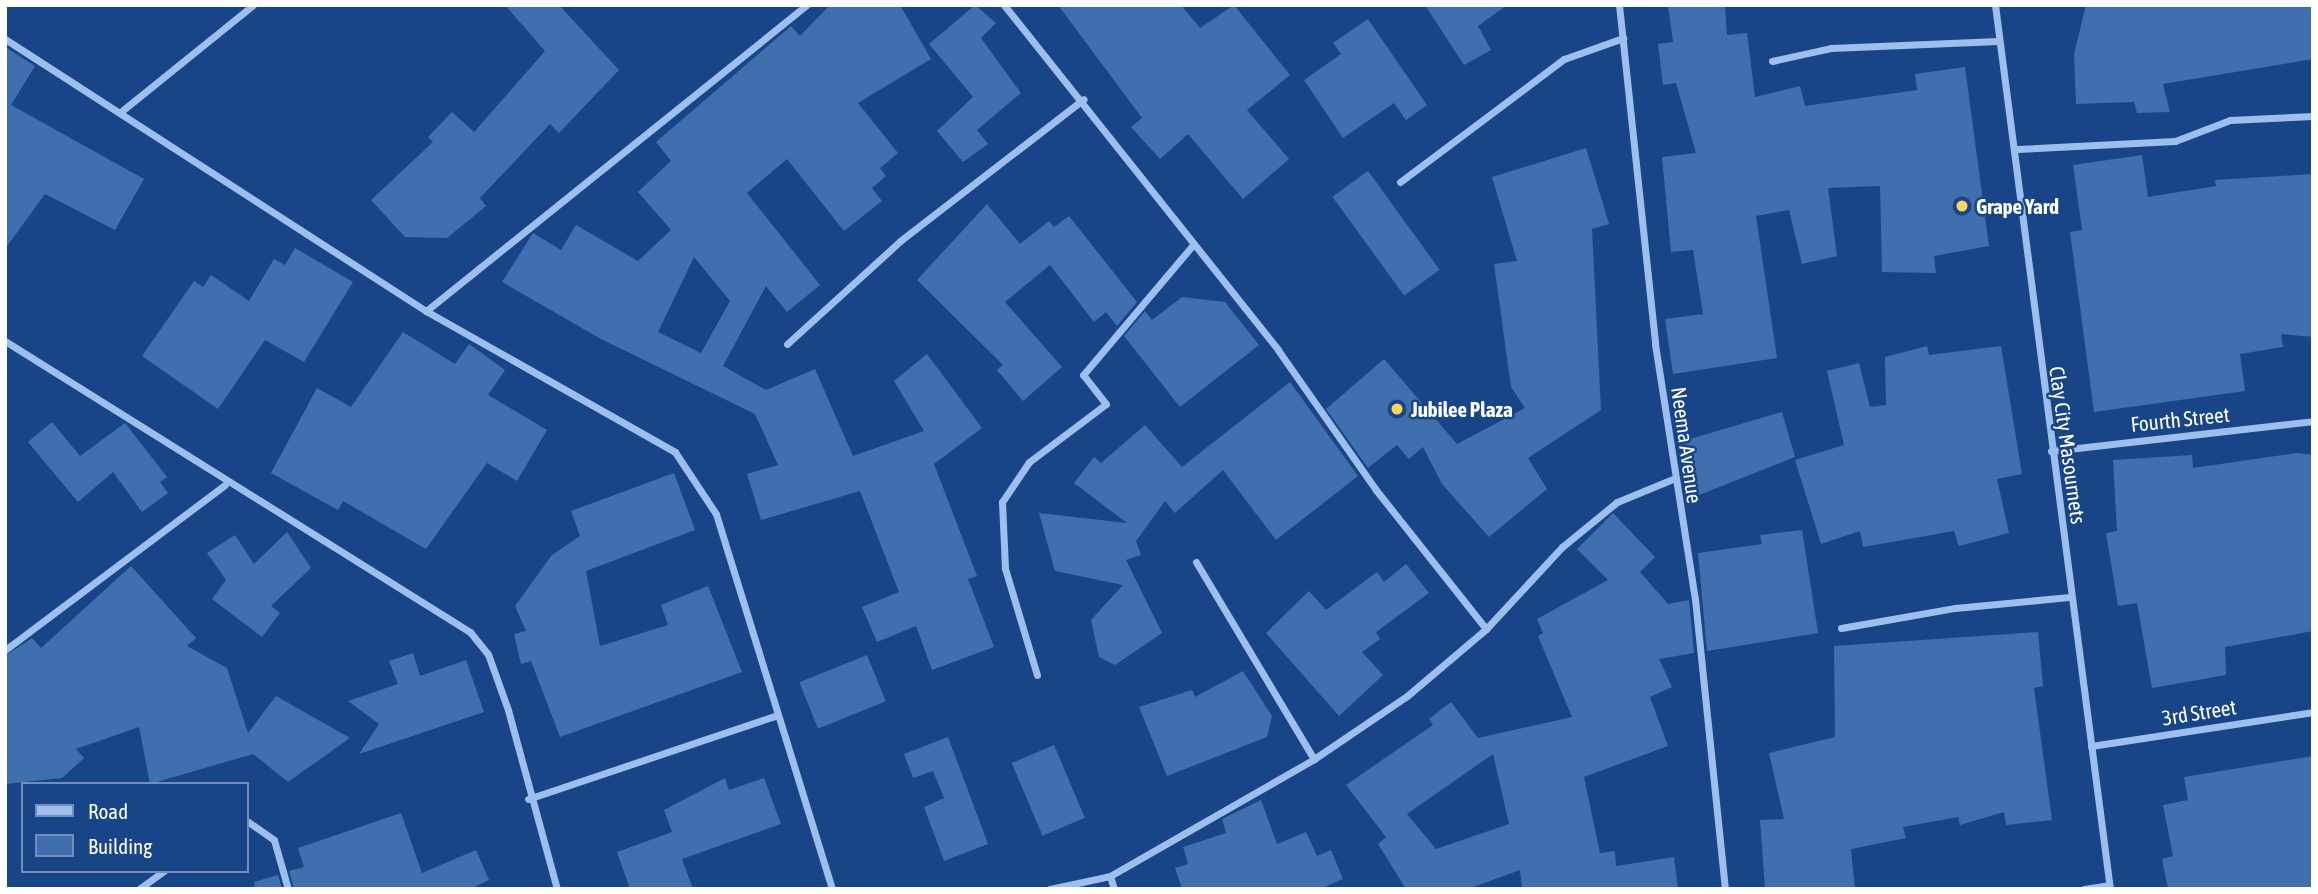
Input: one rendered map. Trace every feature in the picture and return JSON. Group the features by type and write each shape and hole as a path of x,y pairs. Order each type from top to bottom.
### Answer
{"street":[{"path":"123,110 253,5"},
{"path":"426,310 807,5"},
{"path":"1004,5 1084,99 1486,629"},
{"name":"Neema Avenue","path":"1619,5 1673,479 1695,599 1725,889"},
{"name":"Clay City Masournets","path":"1995,5 1998,41 2018,149 2051,451 2109,887"},
{"path":"1401,182 1564,59 1623,38"},
{"path":"5,39 123,110 426,310 630,422 691,470 716,514 774,716 832,889"},
{"path":"1772,61 1831,48 1998,41"},
{"path":"787,344 900,241 1084,99"},
{"path":"2018,149 2175,141 2230,120 2313,116"},
{"path":"1037,675 1005,568 1003,502 1029,463 1106,404 1083,375 1194,245"},
{"path":"5,341 225,485 470,632 488,654 528,799 557,889"},
{"name":"Fourth Street","path":"2051,451 2313,421"},
{"path":"1050,889 1110,876 1314,759 1407,696 1486,629 1562,547 1617,502 1673,479"},
{"path":"5,650 225,485"},
{"path":"1196,562 1314,759"},
{"path":"1841,628 1955,608 2070,597"},
{"name":"3rd Street","path":"2091,746 2313,712"},
{"path":"528,799 774,716"},
{"path":"248,822 274,840 288,889"},
{"path":"139,889 161,873"},
{"path":"1110,876 1114,889"},
{"path":"2084,889 2109,887"}],"building":[{"path":"505,5 559,5 619,70 559,133 550,124 480,198 486,206 447,238 405,237 371,200 433,142 428,137 452,112 474,132 545,51"},
{"path":"830,5 900,5 931,59 858,103 898,153 880,168 886,176 872,188 882,201 844,231 787,159 747,193 820,285 787,312 766,286 723,366 766,390 815,369 853,456 924,431 894,381 927,354 982,428 934,464 977,576 968,579 994,647 932,670 916,626 877,642 862,607 899,592 860,491 761,520 747,474 778,465 755,414 601,339 502,282 533,233 561,250 576,225 638,261 671,230 638,192 671,161 656,142 791,26 800,36","holes":["694,257 730,301 701,353 658,332"]},
{"path":"975,5 996,23 981,38 1021,93 977,130 988,144 963,162 937,131 973,97 929,44"},
{"path":"1058,5 1181,5 1200,28 1234,5 1290,75 1247,110 1289,159 1243,199 1188,134 1160,159 1131,127 1142,118"},
{"path":"1425,5 1507,5 1478,26 1491,50 1464,65"},
{"path":"1668,5 1725,5 1727,35 1747,33 1755,97 1800,86 1805,106 1917,90 1915,74 1965,67 1989,246 1934,256 1936,273 1882,272 1880,186 1828,188 1837,256 1802,264 1789,210 1756,216 1777,358 1673,374 1665,319 1703,314 1693,250 1671,252 1662,157 1696,153 1676,83 1663,85 1658,44 1673,42"},
{"path":"2086,5 2313,5 2313,59 2163,84 2170,112 2137,113 2134,102 2076,104 2074,54"},
{"path":"1368,19 1427,105 1406,120 1394,103 1343,138 1304,80 1341,54 1333,43"},
{"path":"5,47 35,66 11,105 144,179 115,230 45,194 5,249"},
{"path":"1586,148 1609,224 1592,229 1601,410 1528,458 1547,489 1489,537 1442,484 1423,447 1409,459 1397,445 1368,468 1326,409 1384,359 1457,444 1525,408 1511,387 1494,264 1517,261 1492,177"},
{"path":"2142,155 2148,197 2216,186 2215,180 2313,174 2313,337 2281,334 2283,347 2240,354 2245,391 2094,412 2070,232 2082,230 2073,165"},
{"path":"1368,171 1440,270 1404,296 1332,197"},
{"path":"987,204 1020,244 1049,221 1054,227 1069,216 1137,302 1117,326 1106,312 1094,322 1050,265 1005,302 1062,367 1023,401 997,370 1003,365 917,280"},
{"path":"295,248 353,282 304,362 265,340 218,409 142,356 194,281 203,287 211,275 249,301 274,259 285,265"},
{"path":"1182,297 1225,302 1259,345 1180,407 1124,336 1145,311 1152,320"},
{"path":"403,332 455,364 469,344 505,370 488,395 547,430 517,481 487,463 426,549 343,501 338,510 271,473 317,388 351,407"},
{"path":"1927,346 1929,355 2001,346 2022,474 1997,479 2009,533 1959,546 1954,531 1863,547 1860,531 1821,544 1795,460 1844,445 1827,371 1859,363 1870,407 1886,405 1885,357"},
{"path":"1290,382 1358,476 1276,540 1223,470 1175,513 1165,501 1136,541 1141,555 1126,560 1162,633 1115,665 1099,657 1091,620 1123,585 1055,571 1039,513 1127,523 1074,483 1094,457 1101,463 1145,425 1182,467"},
{"path":"1782,412 1795,457 1699,495 1683,441"},
{"path":"52,422 80,456 125,423 167,477 160,482 168,493 142,512 113,472 78,502 28,442"},
{"path":"2297,453 2313,455 2313,631 2225,647 2226,675 2152,688 2137,603 2118,606 2106,533 2117,531 2113,460 2192,455 2193,468"},
{"path":"674,473 695,530 586,571 600,646 668,625 661,605 708,586 742,672 560,737 531,661 521,664 514,634 526,631 515,606 552,555 580,536 571,511"},
{"path":"1613,513 1655,557 1640,572 1668,604 1689,600 1694,653 1659,659 1672,687 1650,697 1668,746 1584,777 1600,853 1615,851 1616,866 1674,857 1678,889 1522,889 1520,870 1468,889 1406,889 1378,844 1386,837 1346,785 1433,725 1429,719 1451,702 1478,738 1572,717 1538,636 1543,633 1537,619 1608,580 1577,549","holes":["1493,754 1509,824 1436,849 1407,814"]},
{"path":"1802,530 1818,633 1707,651 1698,553 1762,544 1760,535"},
{"path":"287,532 311,568 271,606 280,613 262,637 212,599 226,580 207,553 235,535 254,564"},
{"path":"1406,564 1429,593 1376,632 1380,639 1362,652 1383,675 1339,716 1266,633 1309,591 1326,610 1377,572 1384,582"},
{"path":"131,566 196,638 187,646 227,668 248,733 276,696 350,738 288,782 253,754 150,782 139,727 76,749 84,758 62,778 5,784 5,656 32,638 41,648"},
{"path":"2038,632 2043,686 2034,688 2052,820 2006,825 2004,812 1960,825 1958,817 1903,827 1906,838 1851,849 1855,889 1765,889 1760,820 1784,819 1769,753 1835,737 1834,646"},
{"path":"413,653 420,676 466,660 484,712 359,754 379,724 348,701 398,684 389,661"},
{"path":"867,655 886,701 818,729 799,682"},
{"path":"1243,671 1272,716 1267,737 1167,776 1139,707 1192,690 1195,697"},
{"path":"948,737 988,844 944,861 924,807 944,798 933,771 913,778 904,754"},
{"path":"1054,745 1085,818 1043,836 1012,763"},
{"path":"2313,756 2313,889 2168,889 2162,859 2173,856 2163,805 2188,800 2184,777"},
{"path":"725,778 729,790 764,778 781,824 682,859 693,889 630,889 617,852 672,832 664,810"},
{"path":"1261,800 1277,844 1306,832 1317,856 1331,850 1343,879 1320,889 1182,889 1175,868 1188,864 1183,847 1226,833 1222,819"},
{"path":"401,813 422,873 476,850 489,880 470,889 294,889 289,871 304,867 298,848"},
{"path":"278,875 282,889 255,889 254,882"}],"place":[{"name":"Grape Yard","path":"1962,206"},
{"name":"Jubilee Plaza","path":"1397,409"}]}
